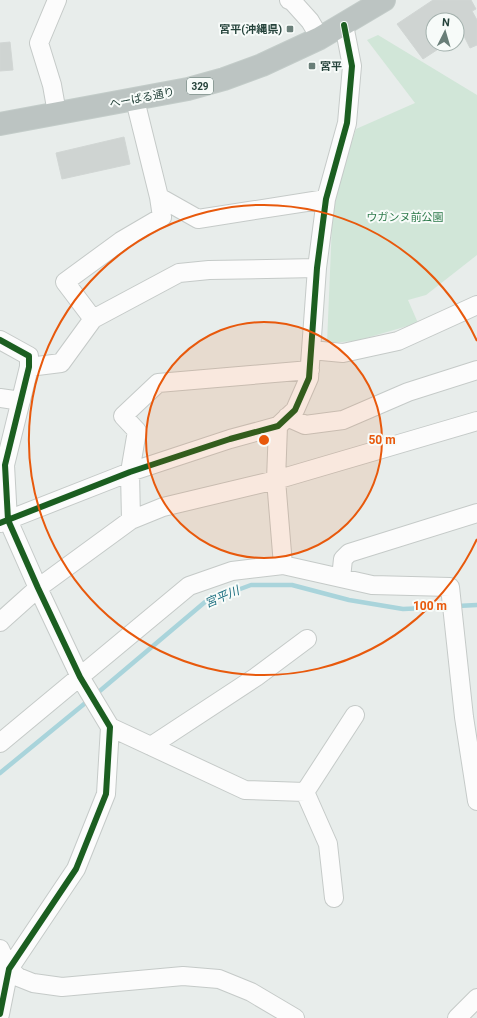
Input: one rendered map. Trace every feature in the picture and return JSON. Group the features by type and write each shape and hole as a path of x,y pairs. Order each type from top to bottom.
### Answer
{"highway":[{"name":"へーばる通り","path":"0,124 135,100 188,89 224,79 262,65 320,38 384,0"}],"street":[{"path":"58,0 39,43 52,85 58,114"},
{"path":"289,0 292,1 310,21 320,38"},
{"path":"4,522 130,472 282,422 295,410 309,378 317,268 326,199 347,123 352,66 344,24"},
{"path":"93,319 65,282 121,241 162,217 159,197 135,100"},
{"path":"159,197 198,219 326,199"},
{"path":"29,367 61,363 93,319 179,273 209,270 317,268"},
{"path":"311,350 343,353 398,341 477,305"},
{"path":"0,340 29,356 29,367 21,401 2,465 4,522 38,588 83,682 110,727 106,794 76,869 9,969 0,1014"},
{"path":"131,520 130,472 136,431 123,416 158,383 310,370"},
{"path":"282,422 305,425 343,420 408,392 477,370"},
{"path":"0,398 21,401"},
{"path":"0,622 38,588 131,520 163,507 276,480 477,421"},
{"path":"282,422 276,480 283,565"},
{"path":"341,578 343,558 350,553 477,513"},
{"path":"0,743 83,682 189,586 232,571 283,565 372,585 450,587 464,717 477,801"},
{"path":"151,746 256,678 307,639"},
{"path":"305,792 355,715"},
{"path":"110,727 245,790 305,792"},
{"path":"305,792 328,844 334,898"},
{"path":"0,949 9,969 18,978 33,983 62,987 183,976 219,979 251,992 294,1018"},
{"path":"457,1018 477,998"}],"green space":[{"name":"ウガンヌ前公園","path":"378,35 477,95 477,255 426,295 408,300 418,323 356,341 327,343 333,200 356,129 415,103 367,40"}],"building":[{"path":"433,0 471,0 476,9 472,11 477,20 477,45 470,48 465,38 465,12 425,12 425,52 434,52 423,59 397,24"},
{"path":"10,42 13,70 0,71 0,43"},
{"path":"124,137 130,164 62,179 56,153"}],"waterway":[{"name":"宮平川","path":"95,695 205,602 251,585 292,585 349,600 403,609 449,607"},
{"name":"宮平川","path":"457,606 477,605"},
{"name":"宮平川","path":"0,773 89,700"}],"cycle path":[{"path":"0,523 130,472 230,439 278,426 295,410 309,378 317,268 326,199 347,123 352,66 344,25"},
{"path":"0,340 29,356 29,367 5,465 8,520 80,677 110,727 106,794 76,869 9,969 0,1014"}],"place":[{"name":"宮平(沖縄県)","path":"290,29"},
{"name":"宮平","path":"312,66"}]}
